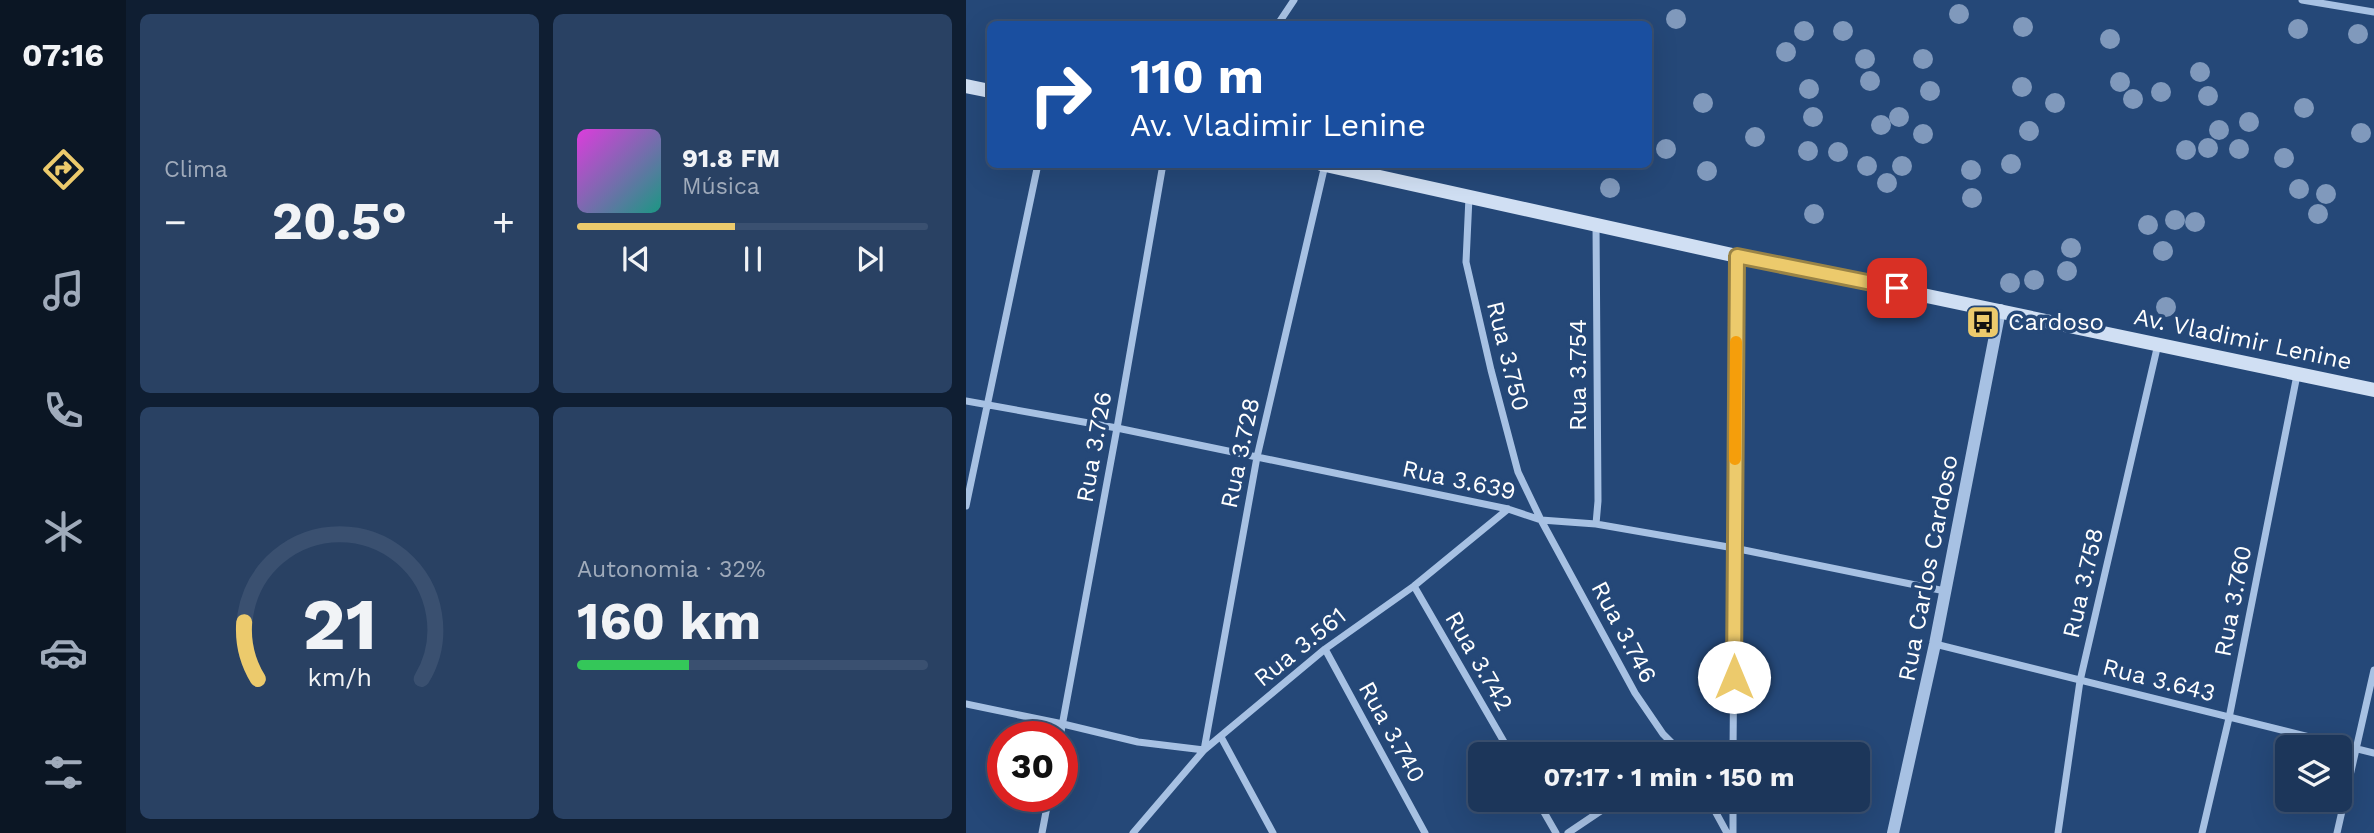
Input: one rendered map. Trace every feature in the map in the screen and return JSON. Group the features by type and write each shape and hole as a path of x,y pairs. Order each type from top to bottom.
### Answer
{"main road":[{"path":"966,86 987,90"},
{"name":"Av. Vladimir Lenine","path":"1337,168 1737,256 2374,390"}],"street":[{"path":"1280,21 1294,0"},
{"path":"2302,0 2374,12"},
{"path":"966,506 1037,168"},
{"name":"Rua 3.726","path":"1064,721 1162,168"},
{"name":"Rua 3.728","path":"1204,750 1257,457 1322,168"},
{"name":"Rua 3.750","path":"1469,196 1466,262 1490,370 1518,472 1541,520"},
{"name":"Rua 3.754","path":"1596,224 1596,524"},
{"path":"1733,742 1737,256"},
{"name":"Rua Carlos Cardoso","path":"1893,833 1935,643 2000,310"},
{"name":"Rua 3.758","path":"2058,833 2080,681 2158,343"},
{"name":"Rua 3.760","path":"2202,833 2229,718 2297,375"},
{"name":"Rua 3.639","path":"966,401 1117,428 1508,509 1541,520 1596,524 1734,548 1945,591"},
{"name":"Rua 3.561","path":"1133,833 1204,750 1325,649 1414,586 1508,509"},
{"name":"Rua 3.746","path":"1541,520 1640,702 1672,742"},
{"name":"Rua 3.742","path":"1414,586 1504,742"},
{"name":"Rua 3.643","path":"1935,643 2374,753"},
{"name":"Rua 3.740","path":"1325,649 1425,833"},
{"path":"2337,833 2374,670"},
{"path":"966,704 1048,721"},
{"path":"1078,728 1138,742 1204,750"},
{"path":"1222,737 1273,833"},
{"path":"1042,833 1046,812"},
{"path":"1544,812 1556,833"},
{"path":"1568,833 1599,812"},
{"path":"1716,812 1727,833"},
{"path":"1733,812 1733,833"}],"slow traffic":[{"path":"1735,459 1736,342"}],"place":[{"name":"Cardoso","path":"1983,322"}],"route":[{"path":"1734,677 1737,256 1897,288"}]}
